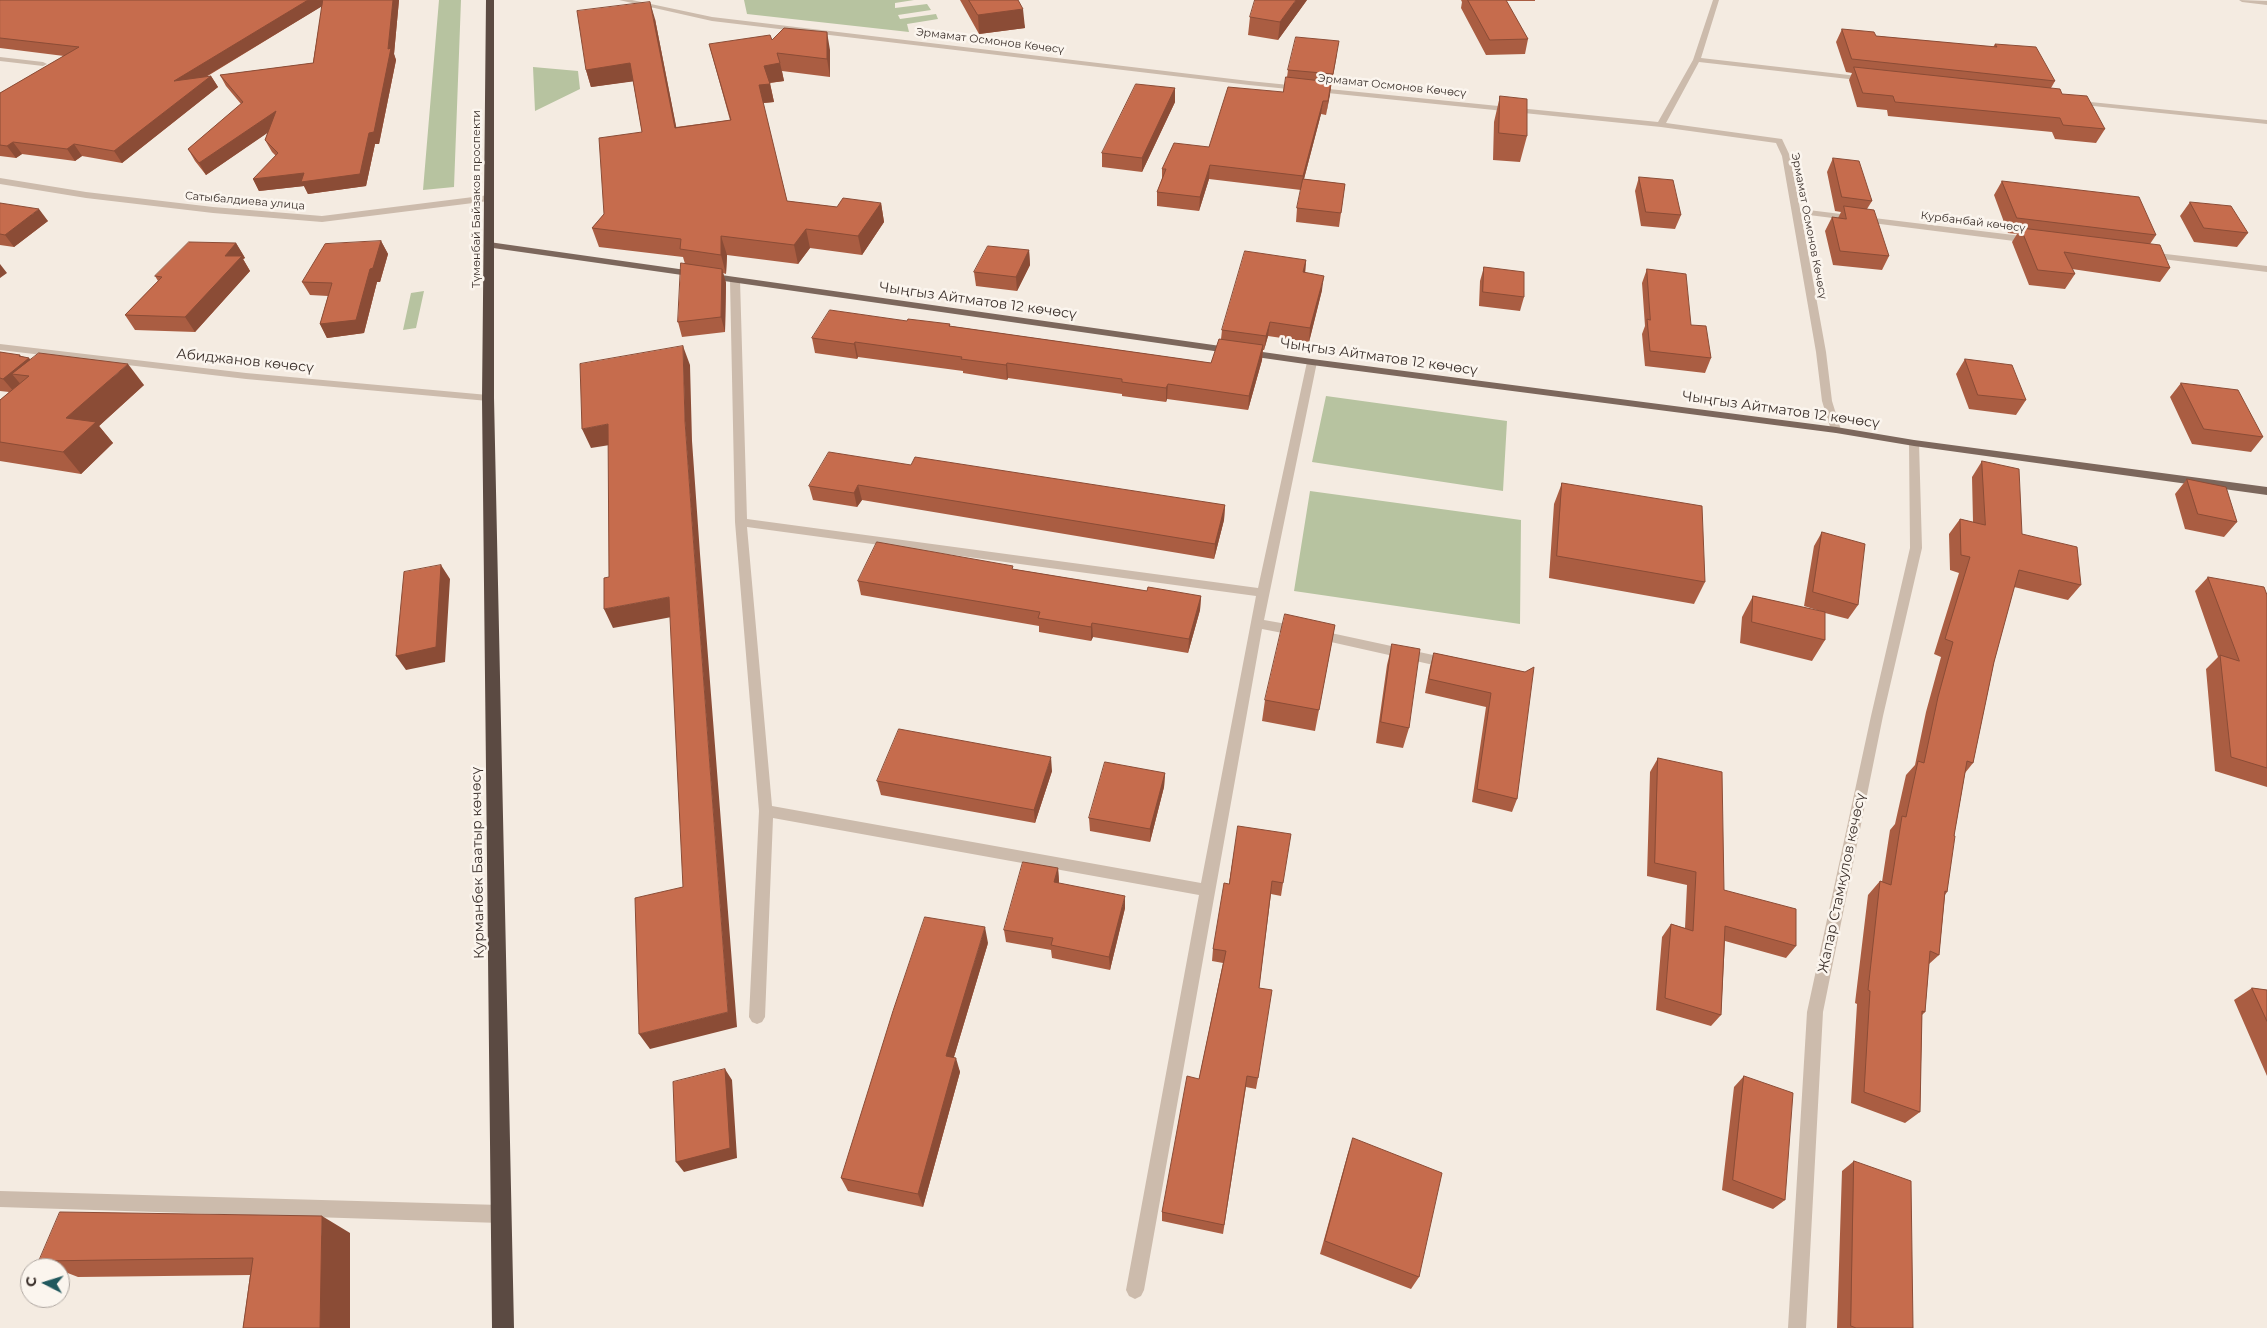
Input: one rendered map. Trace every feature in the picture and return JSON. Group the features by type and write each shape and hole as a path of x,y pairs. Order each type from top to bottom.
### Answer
{"highway":[{"name":"Түмөнбай Байзаков проспекти","path":"488,398 490,0"},
{"name":"Курманбек Баатыр көчөсү","path":"488,398 503,1328"}],"main road":[{"name":"Чыңгыз Айтматов 12 көчөсү","path":"489,245 1312,362 1836,430 1914,444 2267,492"}],"street":[{"name":"Эрмамат Осмонов Көчөсү","path":"622,0 712,19 906,43 1249,83 1661,125 1778,141 1786,156 1794,212 1822,352 1827,401 1836,430"},
{"path":"1661,125 1697,60 1716,0"},
{"path":"2242,0 2267,2"},
{"path":"0,59 43,64"},
{"path":"1697,60 1878,81"},
{"path":"2063,100 2267,122"},
{"name":"Сатыбалдиева улица","path":"0,181 86,195 203,209 322,218 489,198"},
{"name":"Курбанбай көчөсү","path":"1794,212 2042,242"},
{"path":"2141,254 2267,269"},
{"path":"734,280 742,522 766,811 757,1017"},
{"name":"Абиджанов көчөсү","path":"0,346 246,376 488,398"},
{"path":"56,367 70,356"},
{"path":"1135,1290 1263,593 1312,362"},
{"name":"Жапар Стамкулов көчөсү","path":"1797,1328 1815,1012 1877,716 1916,548 1914,444"},
{"path":"742,522 1263,593"},
{"path":"1258,622 1462,666"},
{"path":"766,811 1207,890"},
{"path":"0,1199 500,1214"}],"green space":[{"path":"439,0 461,0 454,187 423,190"},
{"path":"744,0 914,0 895,3 895,8 927,4 931,10 898,15 900,19 936,14 938,19 907,24 909,32 747,14"},
{"path":"533,67 578,71 580,89 535,111"},
{"path":"424,291 416,328 403,330 411,293"},
{"path":"1326,396 1507,421 1503,491 1312,462"},
{"path":"1310,491 1521,520 1520,624 1294,591"}],"building":[{"path":"0,0 308,0 174,81 211,76 114,151 74,144 67,149 13,142 7,146 0,145 0,93 79,47 0,38"},
{"path":"323,0 393,0 388,49 391,48 374,132 369,133 360,174 301,182 304,173 253,179 278,153 265,140 276,111 199,163 188,149 243,102 220,75 313,63"},
{"path":"969,0 1018,0 1023,9 978,15"},
{"path":"1255,0 1296,0 1280,22 1250,17"},
{"path":"1468,0 1506,0 1528,39 1490,40"},
{"path":"650,2 675,128 731,120 709,44 770,35 772,40 784,28 827,32 827,59 777,53 780,63 764,66 770,84 759,85 787,201 837,207 843,198 881,203 858,236 806,229 794,245 721,236 721,255 680,249 681,239 592,228 604,214 599,138 642,132 630,63 586,70 577,11"},
{"path":"1842,29 1874,32 1876,36 1997,47 1995,44 2036,47 2055,81 1852,59"},
{"path":"1296,37 1339,41 1333,74 1288,70"},
{"path":"1854,67 2060,89 2062,94 2087,96 2105,129 2063,125 2060,118 1895,102 1893,96 1863,93"},
{"path":"1286,77 1331,82 1328,101 1323,101 1303,176 1210,165 1200,197 1157,192 1166,169 1162,169 1174,143 1209,147 1228,87 1283,92"},
{"path":"1136,84 1175,88 1142,158 1102,153"},
{"path":"1500,96 1527,99 1527,136 1499,133"},
{"path":"1833,158 1859,161 1872,201 1842,197"},
{"path":"1639,177 1673,180 1681,215 1646,212"},
{"path":"1303,179 1345,184 1341,213 1297,208"},
{"path":"2002,181 2139,197 2156,235 2017,218"},
{"path":"2190,202 2231,206 2248,233 2204,228"},
{"path":"0,203 39,209 5,235 0,234"},
{"path":"1844,206 1874,210 1889,256 1840,251 1832,217 1846,219"},
{"path":"2021,228 2160,245 2170,268 2064,252 2075,274 2038,270"},
{"path":"381,241 373,268 370,269 356,320 320,324 332,283 302,282 325,244"},
{"path":"189,242 236,243 225,256 242,256 185,317 125,315 162,277 155,276"},
{"path":"988,246 1029,250 1016,277 974,272"},
{"path":"1245,251 1306,260 1303,272 1324,276 1310,328 1270,322 1266,336 1222,330"},
{"path":"681,263 722,269 721,317 678,322"},
{"path":"1484,267 1524,272 1524,297 1483,292"},
{"path":"1647,269 1686,274 1691,325 1706,326 1711,358 1650,351 1647,319 1650,320"},
{"path":"830,310 907,321 908,319 950,324 949,326 1211,363 1219,339 1263,345 1249,396 1168,384 1166,388 1122,382 1122,379 1007,363 1006,365 961,359 962,357 855,342 854,344 812,338"},
{"path":"683,346 685,421 728,1012 639,1034 635,898 683,887 669,597 604,609 604,578 609,577 608,424 582,429 580,364"},
{"path":"0,352 29,358 3,379 0,378"},
{"path":"39,353 128,364 66,418 96,422 63,452 0,442 0,400 29,376 12,374"},
{"path":"1965,359 2012,365 2026,400 1978,395"},
{"path":"2181,383 2238,390 2263,437 2204,429"},
{"path":"829,452 911,465 915,457 1225,505 1215,544 858,485 854,493 809,486"},
{"path":"1982,461 2019,469 2022,534 2077,547 2081,585 2019,570 1994,662 1973,763 1967,761 1954,836 1947,892 1945,891 1939,955 1930,951 1925,1012 1922,1011 1920,1112 1864,1092 1870,991 1868,990 1880,881 1891,885 1902,816 1906,817 1918,761 1924,763 1938,697 1953,642 1945,639 1970,557 1961,555 1960,519 1985,525"},
{"path":"2187,479 2226,487 2237,522 2198,514"},
{"path":"1562,483 1702,506 1705,582 1557,556"},
{"path":"1822,532 1865,544 1858,605 1813,592"},
{"path":"877,542 1013,566 1012,569 1147,591 1148,587 1201,596 1189,639 1092,623 1091,627 1038,618 1040,612 858,581"},
{"path":"441,565 436,647 396,656 404,572"},
{"path":"2208,577 2264,587 2267,595 2267,768 2231,757 2220,655 2239,661"},
{"path":"1753,596 1825,612 1825,640 1752,622"},
{"path":"1285,614 1335,625 1319,710 1265,700"},
{"path":"1392,644 1420,649 1409,728 1381,722"},
{"path":"1434,653 1525,672 1534,667 1517,799 1477,789 1491,693 1429,679"},
{"path":"899,729 1051,757 1034,810 877,781"},
{"path":"1658,758 1722,772 1724,890 1796,909 1796,946 1725,926 1721,1015 1665,998 1671,924 1693,931 1696,872 1655,863"},
{"path":"1105,762 1165,773 1150,829 1089,818"},
{"path":"1238,826 1291,834 1283,883 1272,881 1259,988 1272,990 1258,1078 1247,1076 1224,1225 1162,1212 1187,1076 1199,1079 1226,951 1213,949 1224,883 1229,884"},
{"path":"1023,862 1058,868 1054,882 1125,896 1109,957 1051,945 1053,938 1004,930"},
{"path":"925,917 985,927 946,1056 956,1058 918,1194 841,1178 893,1011"},
{"path":"2252,988 2267,990 2267,1021"},
{"path":"725,1069 730,1148 676,1162 673,1082"},
{"path":"1744,1076 1793,1093 1785,1200 1733,1180"},
{"path":"1353,1138 1442,1173 1419,1277 1325,1241"},
{"path":"1854,1161 1911,1181 1913,1328 1856,1328 1851,1326"},
{"path":"60,1212 322,1216 320,1328 243,1328 253,1258 70,1261 70,1258 40,1258"}]}
